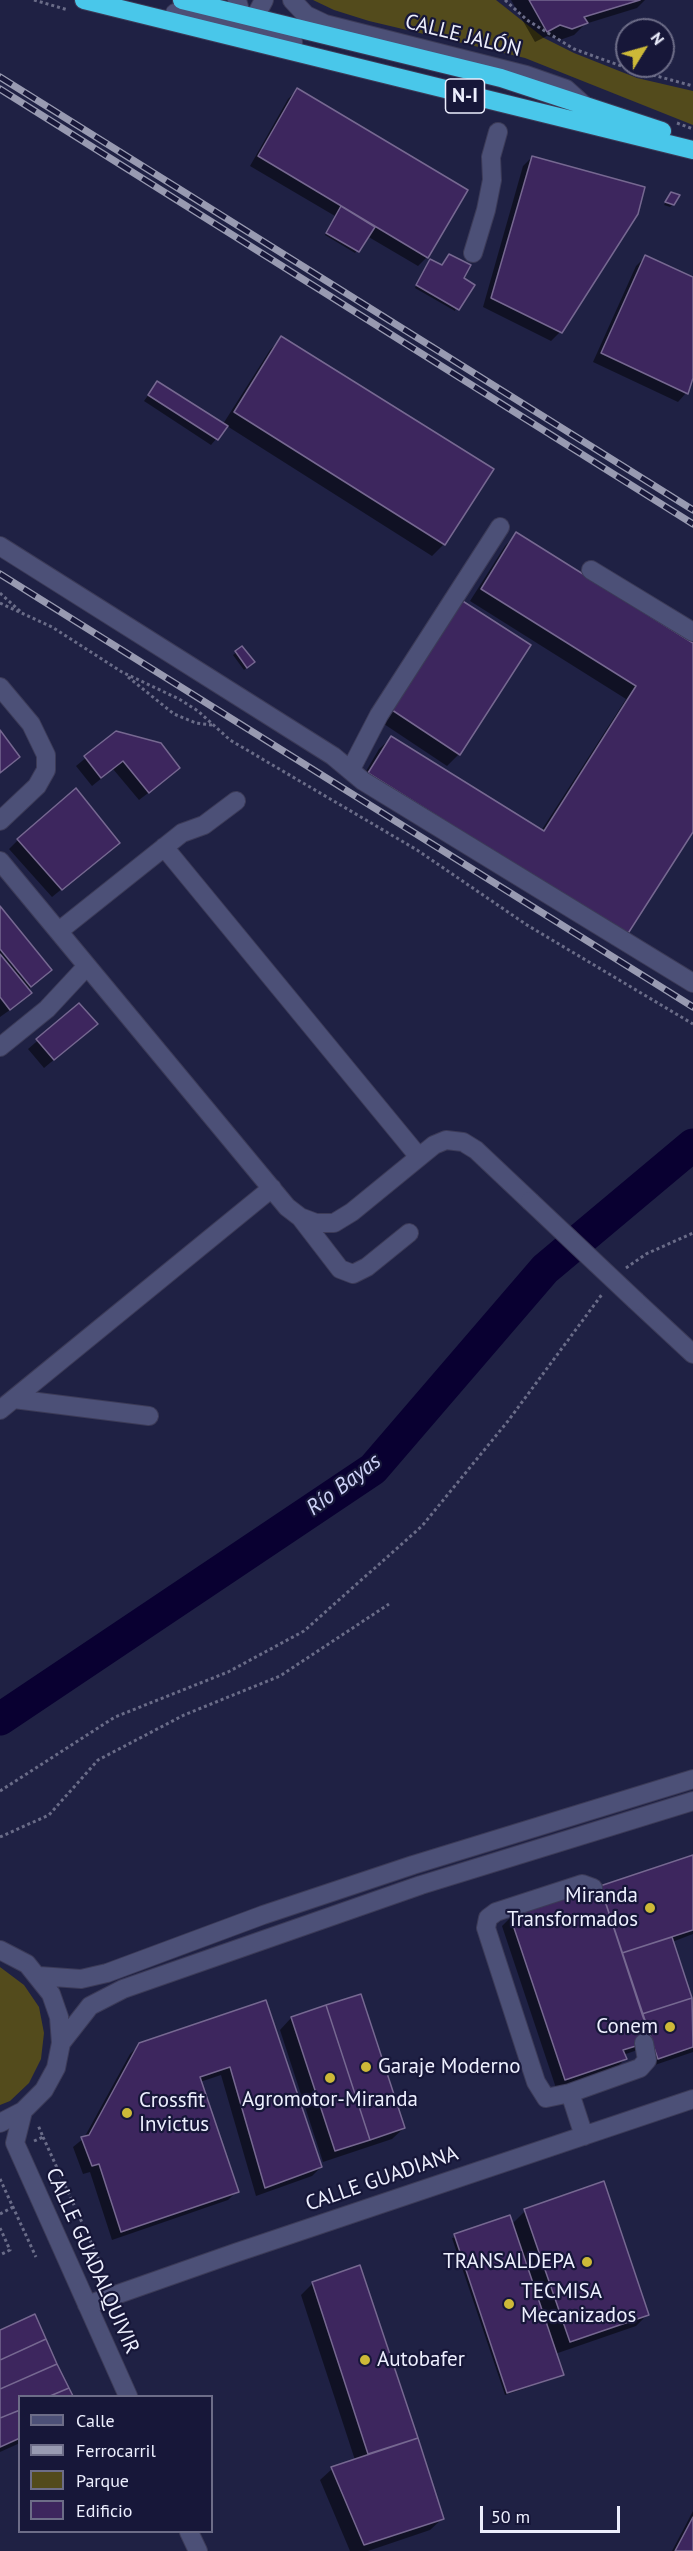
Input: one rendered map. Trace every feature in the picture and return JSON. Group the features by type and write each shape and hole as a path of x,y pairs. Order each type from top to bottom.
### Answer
{"highway":[{"name":"N-I","path":"84,0 497,104 693,150"},
{"path":"182,0 245,13 501,78 589,109 693,139"}],"street":[{"path":"109,0 219,24 245,13 264,0"},
{"name":"CALLE JALÓN","path":"292,0 306,15 325,24 526,75 566,89 589,109"},
{"path":"245,13 255,30 272,37 459,84 497,104"},
{"path":"473,253 486,210 492,180 491,157 498,132"},
{"path":"351,769 379,715 500,527"},
{"path":"0,546 351,769 363,781 693,983"},
{"path":"591,570 693,632"},
{"path":"0,687 35,732 46,755 46,770 37,786 0,821"},
{"path":"58,931 182,833 204,825 236,801"},
{"path":"164,847 419,1157"},
{"path":"0,861 287,1207 300,1217 340,1269 353,1274 366,1267 408,1233"},
{"path":"0,1047 47,1009 87,966"},
{"path":"300,1217 316,1223 334,1222 352,1212 434,1145 446,1140 463,1142 476,1150 693,1354"},
{"path":"7,1404 272,1188"},
{"path":"7,1404 149,1416"},
{"path":"39,1976 81,1979 107,1972 263,1915 413,1864 693,1779"},
{"path":"61,2043 90,2006 123,1989 390,1895 693,1801"},
{"path":"593,1888 582,1884 496,1912 488,1918 486,1928 536,2082 546,2098 570,2093 640,2068 647,2060 645,2043"},
{"path":"0,1950 27,1964 39,1976 51,1994 59,2017 61,2043 56,2068 44,2090 23,2111 0,2123"},
{"path":"570,2093 584,2136"},
{"name":"CALLE GUADIANA","path":"87,2305 693,2099"},
{"name":"CALLE GUADALQUIVIR","path":"23,2111 7,2139 87,2305 127,2395"},
{"path":"189,2533 198,2551"}],"path":[{"path":"504,0 527,20 574,49 624,67 693,86"},
{"path":"0,593 24,615"},
{"path":"0,603 52,627 122,672 174,714 196,723 214,725"},
{"path":"122,672 179,699 230,740 436,861 527,925 693,1024"},
{"path":"625,1269 646,1254 693,1233"},
{"path":"0,1791 115,1717 228,1672 304,1631 422,1526 508,1421 611,1285"},
{"path":"0,1838 49,1815 98,1760 184,1715 280,1676 389,1604"},
{"path":"43,2137 100,2262"},
{"path":"0,2179 36,2258"},
{"path":"0,2214 13,2207"},
{"path":"0,2228 10,2250 0,2255"}],"green space":[{"path":"313,0 496,0 544,38 615,69 615,78 637,78 693,91 693,125 525,58 369,21 334,10"},
{"path":"0,1967 24,1985 39,2007 44,2033 41,2059 29,2083 10,2101 0,2105"}],"building":[{"path":"529,0 640,0 584,17 588,23 572,29 560,25 547,32"},
{"path":"297,88 468,190 428,258 258,156"},
{"path":"532,156 645,187 638,214 562,333 491,298"},
{"path":"671,192 680,195 674,205 665,202"},
{"path":"341,206 375,227 359,252 326,233"},
{"path":"449,254 471,265 464,278 475,285 459,310 416,285 430,259 442,265"},
{"path":"645,255 693,277 693,378 688,394 601,353"},
{"path":"281,336 494,469 445,545 234,412"},
{"path":"157,381 228,426 218,440 148,395"},
{"path":"516,532 693,643 693,832 627,935 368,773 391,736 544,831 636,686 481,589"},
{"path":"458,598 531,645 460,755 389,708"},
{"path":"242,646 255,662 247,668 235,651"},
{"path":"0,730 20,757 0,773"},
{"path":"116,731 161,743 180,768 149,793 123,761 101,778 84,756"},
{"path":"76,788 120,843 62,890 17,839"},
{"path":"0,906 52,970 31,987 0,949"},
{"path":"0,954 32,993 10,1010 0,997"},
{"path":"79,1003 98,1024 54,1060 36,1039"},
{"name":"Miranda Transformados","path":"693,1855 693,1930 622,1953 600,1886"},
{"path":"600,1886 652,2041 623,2050 627,2059 565,2080 510,1916"},
{"path":"672,1937 692,1998 642,2014 622,1953"},
{"name":"Garaje Moderno","path":"361,1994 405,2128 370,2140 326,2005"},
{"name":"Conem","path":"692,1998 693,2047 658,2059 642,2014"},
{"path":"266,2000 322,2167 265,2188 230,2067 200,2077 239,2192 121,2232 99,2164 92,2166 81,2137 89,2135 139,2043"},
{"name":"Agromotor-Miranda","path":"326,2005 370,2140 335,2151 291,2017"},
{"name":"TRANSALDEPA","path":"604,2181 649,2315 570,2342 524,2209"},
{"name":"TECMISA Mecanizados","path":"510,2215 564,2375 507,2393 454,2234"},
{"name":"Autobafer","path":"360,2265 418,2438 368,2454 312,2282"},
{"path":"35,2314 46,2339 0,2360 0,2330"},
{"path":"46,2339 57,2364 0,2389 0,2360"},
{"path":"57,2364 69,2388 52,2395 18,2395 18,2411 0,2418 0,2389"},
{"path":"69,2388 72,2395 52,2395"},
{"path":"18,2411 18,2439 0,2447 0,2418"},
{"path":"418,2438 444,2519 364,2545 331,2467"},
{"path":"693,2517 693,2551 675,2551"}],"waterway":[{"name":"Río Bayas","path":"0,1719 373,1469 545,1269 693,1145"}],"railway":[{"path":"0,77 693,510"},
{"path":"0,89 693,524"},
{"path":"0,574 693,1007"}],"place":[{"name":"Miranda Transformados","path":"650,1908"},
{"name":"Conem","path":"670,2027"},
{"name":"Garaje Moderno","path":"366,2067"},
{"name":"Agromotor-Miranda","path":"330,2078"},
{"name":"Crossfit Invictus","path":"127,2113"},
{"name":"TRANSALDEPA","path":"587,2262"},
{"name":"TECMISA Mecanizados","path":"509,2304"},
{"name":"Autobafer","path":"365,2360"}]}
